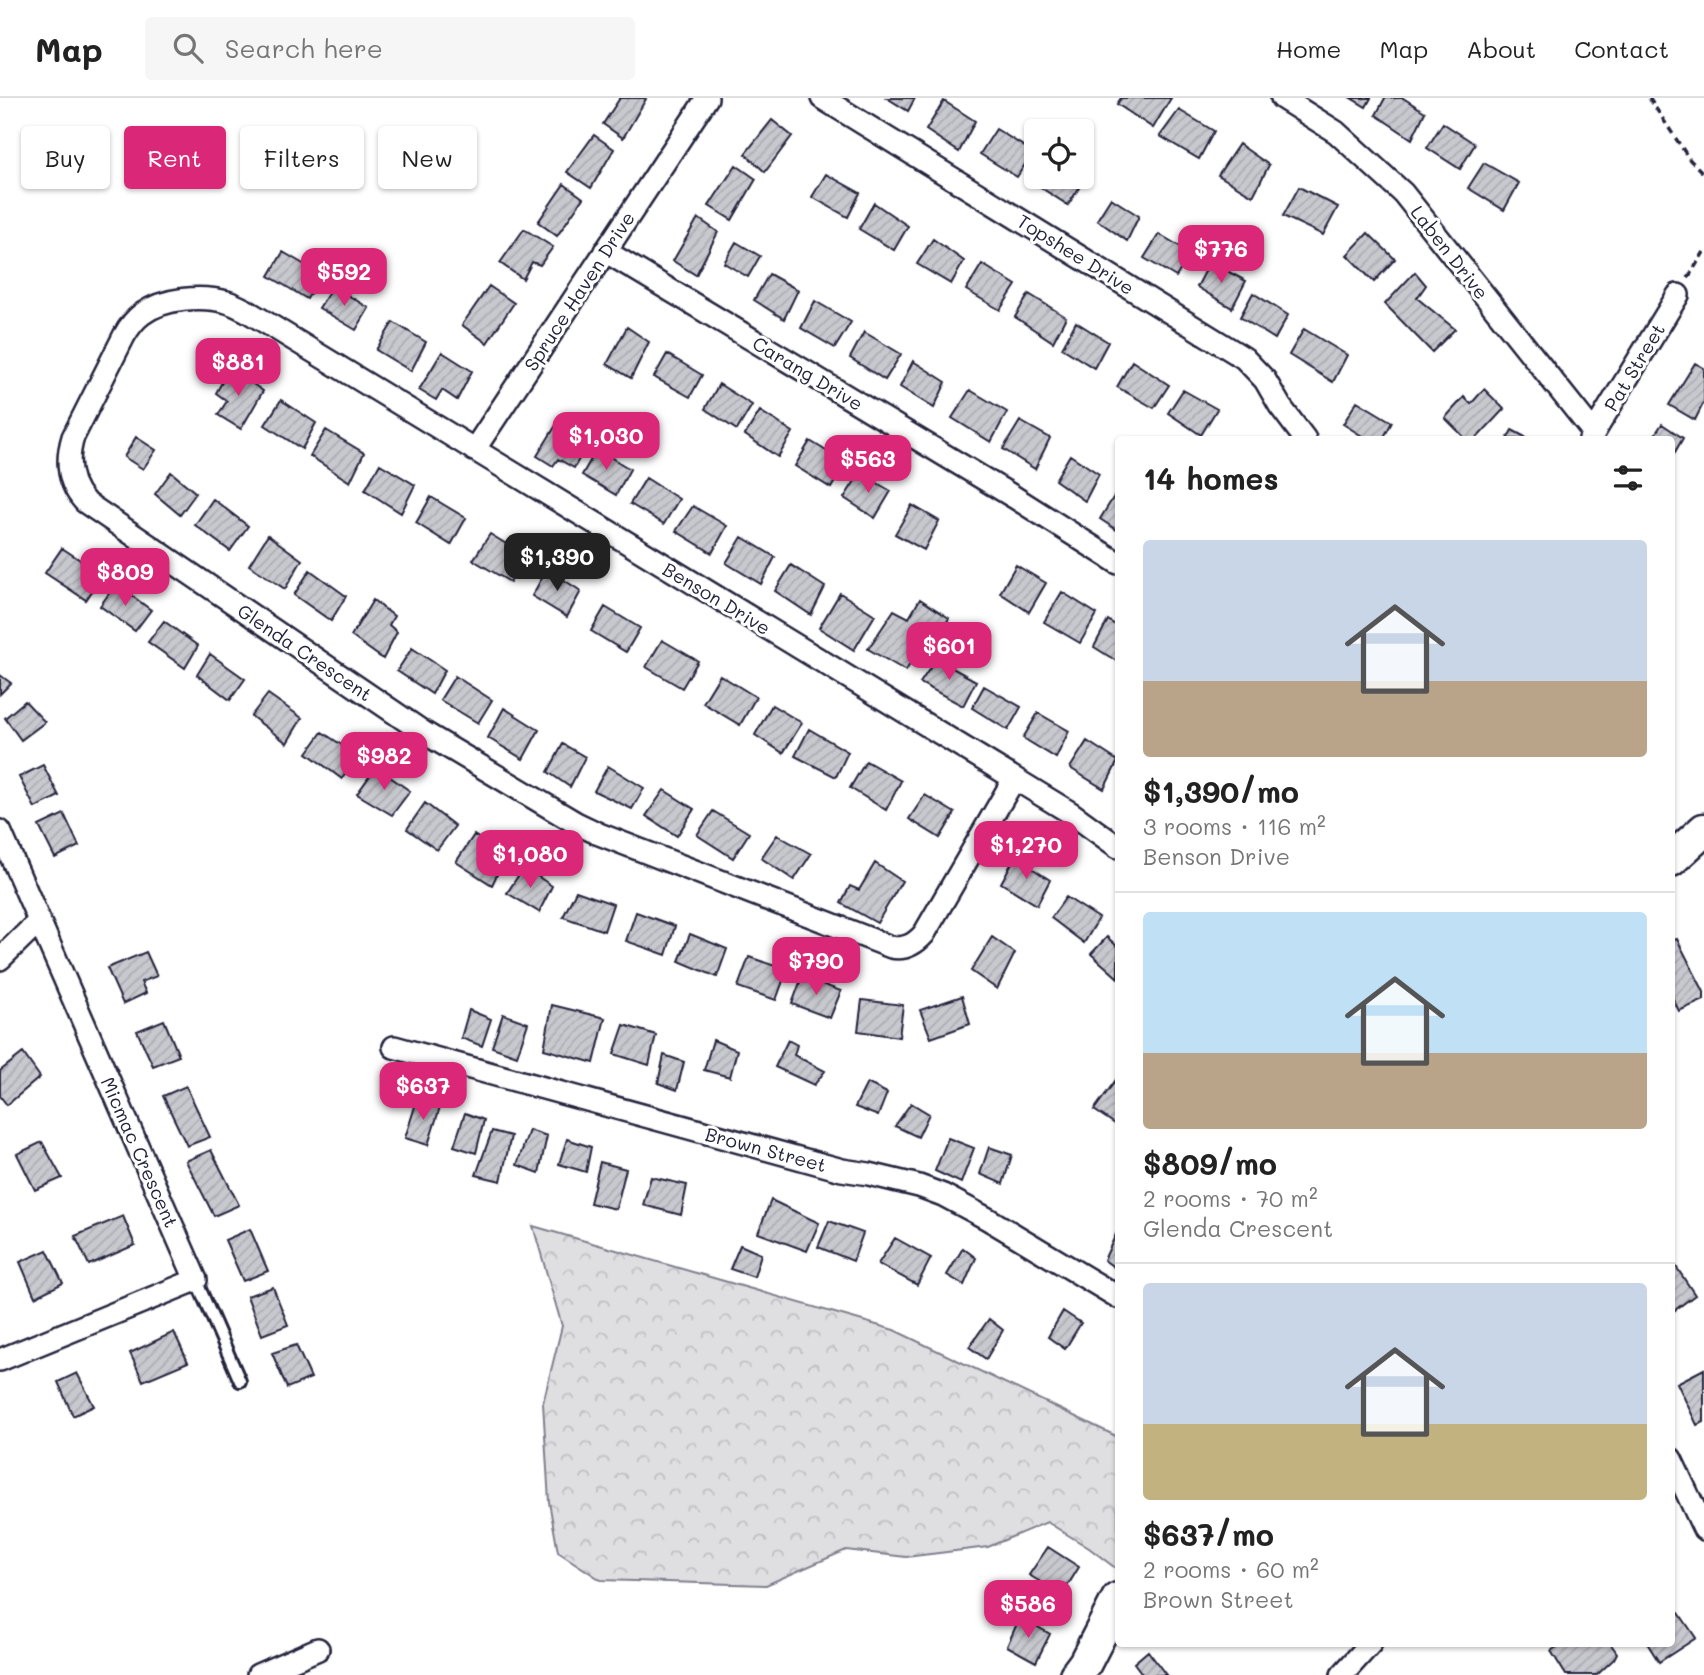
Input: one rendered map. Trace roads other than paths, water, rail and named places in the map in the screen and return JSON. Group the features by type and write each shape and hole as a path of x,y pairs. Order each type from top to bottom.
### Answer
{"main road":[{"path":"1675,856 1704,830"},
{"path":"1076,1675 1115,1605"}],"street":[{"name":"Spruce Haven Drive","path":"474,450 707,98"},
{"name":"Topshee Drive","path":"822,98 1244,358 1265,380 1303,436"},
{"name":"Laben Drive","path":"1282,98 1336,132 1403,193 1592,436"},
{"name":"Carang Drive","path":"605,251 1014,497 1115,561"},
{"name":"Pat Street","path":"1592,436 1678,295"},
{"name":"Glenda Crescent","path":"242,309 216,300 177,301 146,312 130,325 69,450 71,477 75,489 91,507 442,744 599,834 897,948 909,946 924,933 1014,779"},
{"name":"Benson Drive","path":"242,309 1071,813 1115,845"},
{"name":"Micmac Crescent","path":"0,831 196,1280"},
{"path":"0,959 39,921"},
{"name":"Brown Street","path":"394,1046 842,1170 919,1186 943,1195 988,1219 1115,1295"},
{"path":"0,1360 196,1280"},
{"path":"1675,1467 1704,1529"},
{"path":"1342,1675 1367,1647"},
{"path":"258,1675 318,1649"}],"lane":[{"path":"196,1280 240,1381"}]}
